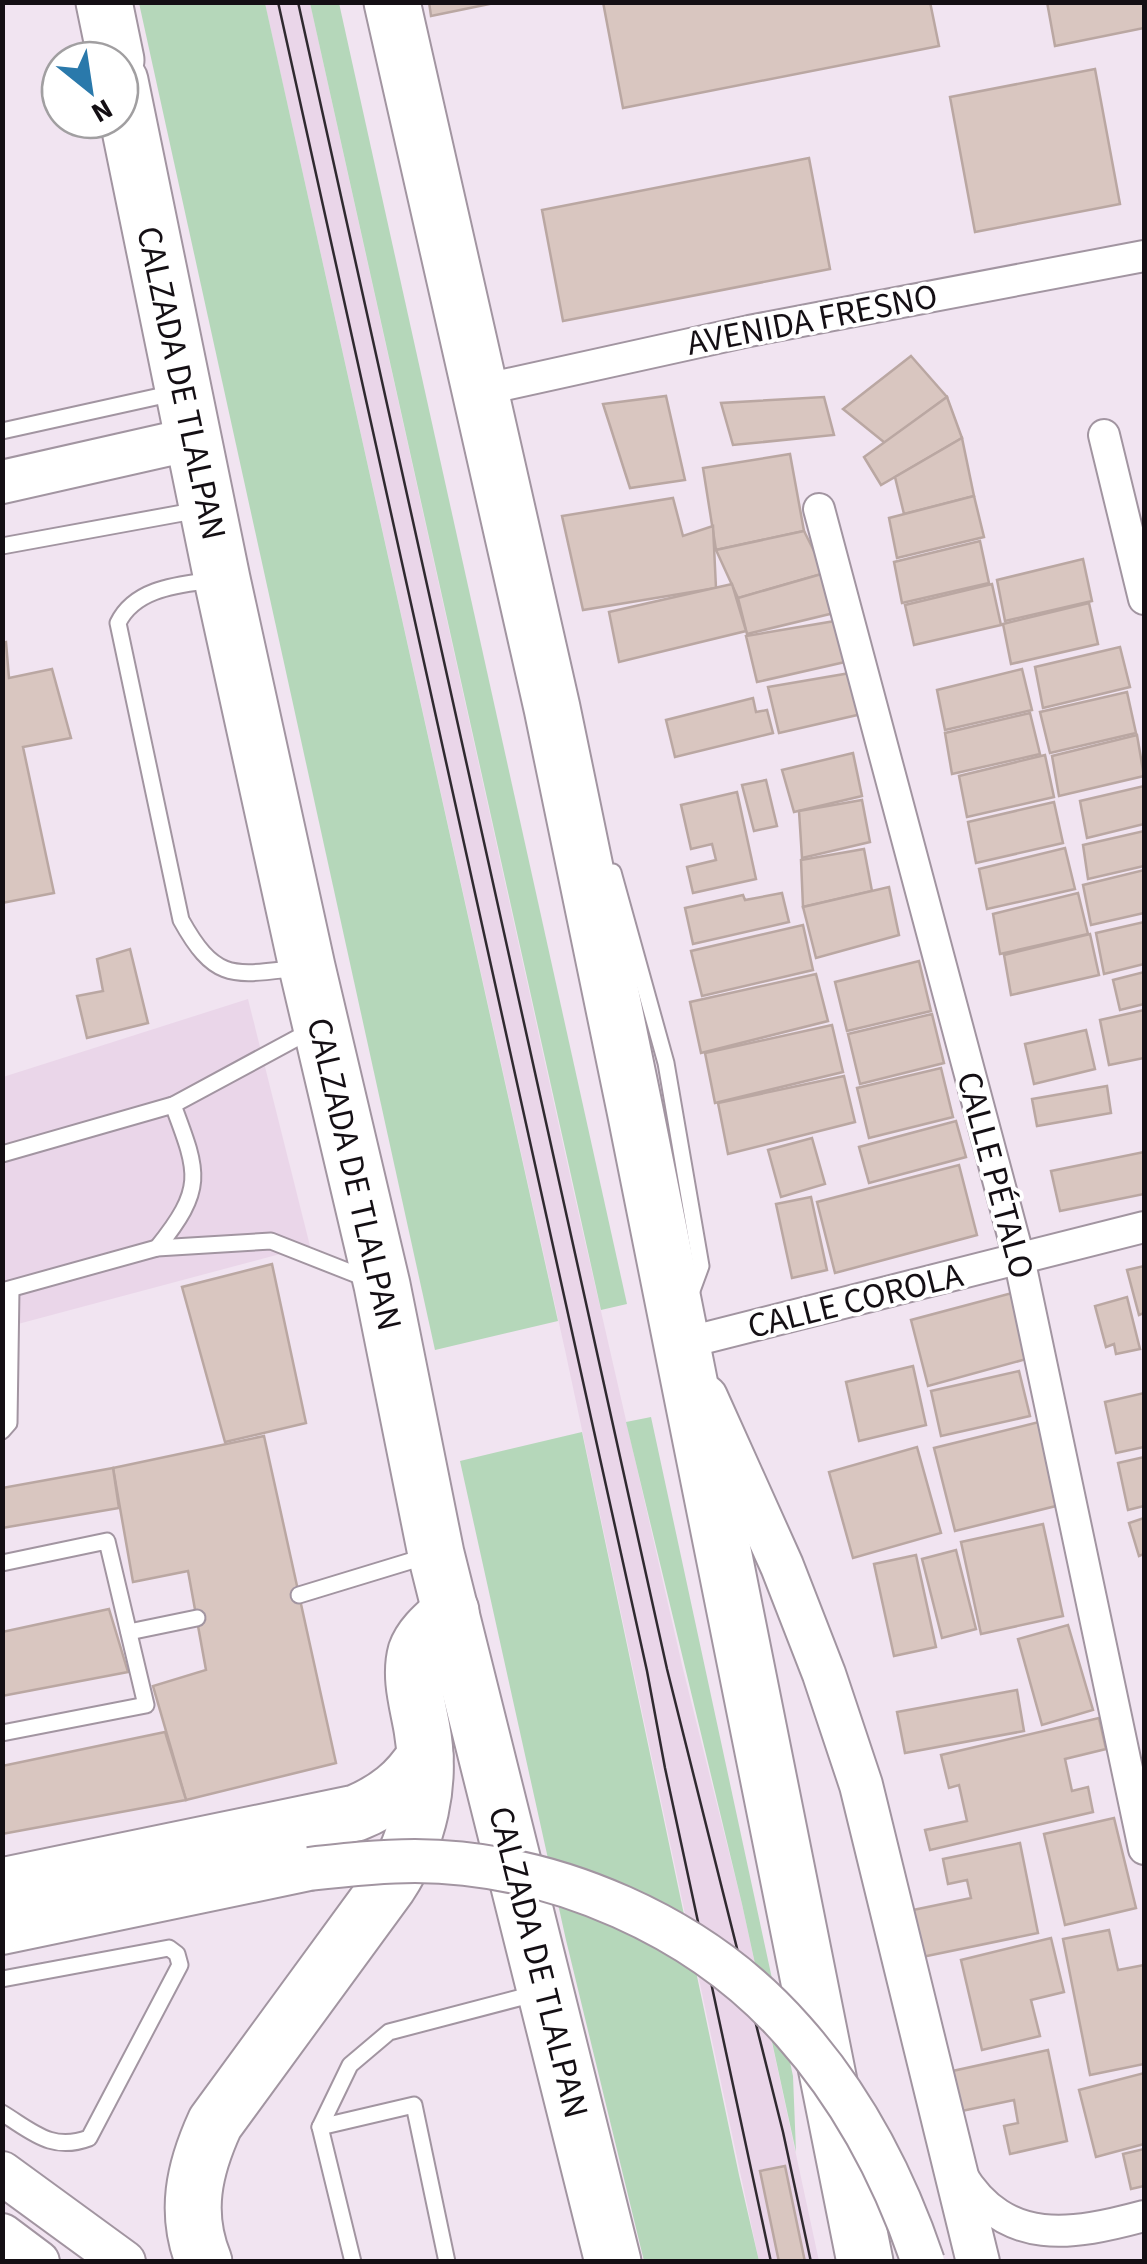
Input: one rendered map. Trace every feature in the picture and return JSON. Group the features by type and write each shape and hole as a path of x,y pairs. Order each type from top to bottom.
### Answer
{"highway":[{"path":"104,2 112,40"},
{"path":"392,2 542,663 865,2262"},
{"name":"CALZADA DE TLALPAN","path":"132,140 222,579 307,968 382,1285 436,1554 613,2262"},
{"path":"204,2262 192,2218 193,2184 214,2122 402,1866 420,1814 426,1756 413,1666 425,1636 451,1610"},
{"path":"2,1886 356,1813 380,1803 400,1788 426,1756"}],"main road":[{"path":"2,482 187,415"},
{"path":"680,1336 782,1566 861,1785 978,2262"},
{"path":"2,1933 364,1862 472,1865 519,1874 596,1897 692,1946 728,1971 793,2031 834,2085 879,2158 924,2262"},
{"path":"2,2173 124,2262"},
{"path":"2,2234 38,2262"}],"street":[{"name":"AVENIDA FRESNO","path":"481,390 749,330 1144,256"},
{"path":"1104,435 1144,599"},
{"name":"CALLE PÉTALO","path":"819,509 1019,1258 1144,1849"},
{"name":"CALLE COROLA","path":"680,1336 1144,1228"},
{"path":"957,2167 985,2206 1026,2227 1054,2232 1088,2231 1144,2216"}],"lane":[{"path":"2,431 187,415"},
{"path":"2,546 208,509"},
{"path":"222,579 168,587 144,596 125,609 118,623 182,920 197,948 224,972 245,974 307,968"},
{"path":"542,663 578,747"},
{"path":"609,859 666,1063 701,1266 680,1336"},
{"path":"2,1154 172,1105 322,1024"},
{"path":"156,1248 181,1218 192,1193 194,1160 172,1105"},
{"path":"2,1432 9,1423 7,1290 156,1248 271,1242 382,1285"},
{"path":"2,1564 107,1541 146,1705 2,1733"},
{"path":"298,1595 436,1554"},
{"path":"129,1632 197,1618"},
{"path":"2,1979 169,1948 177,1954 180,1965 90,2138 72,2145 50,2142 2,2113"},
{"path":"352,2262 320,2127 350,2065 389,2032 546,1991"},
{"path":"320,2127 414,2104 447,2262"}],"shaded area":[{"path":"265,3 310,3 573,1189 683,1669 742,1904 819,2261 759,2261 565,1350"},
{"path":"248,999 310,1246 3,1328 3,1077"}],"green space":[{"path":"139,3 265,3 558,1321 435,1350"},
{"path":"310,3 339,3 627,1304 601,1310"},
{"path":"651,1417 793,2076 796,2152 742,1904 626,1422"},
{"path":"582,1432 759,2261 644,2261 566,1940 460,1461"}],"building":[{"path":"429,2 499,2 431,16"},
{"path":"603,2 930,2 939,46 623,108"},
{"path":"1047,2 1144,2 1144,28 1055,46"},
{"path":"1095,69 1120,204 975,232 950,97"},
{"path":"809,158 830,269 563,321 542,210"},
{"path":"911,356 947,397 885,443 843,409"},
{"path":"666,396 685,480 630,488 603,404"},
{"path":"824,397 834,435 733,445 721,403"},
{"path":"947,397 962,438 881,485 864,457"},
{"path":"962,438 974,496 904,514 895,477"},
{"path":"790,454 804,531 716,550 703,468"},
{"path":"974,496 984,537 897,558 889,518"},
{"path":"673,498 683,536 713,526 716,588 583,610 562,516"},
{"path":"804,531 825,573 738,598 716,550"},
{"path":"980,541 989,583 902,603 894,562"},
{"path":"1083,559 1092,601 1005,621 997,580"},
{"path":"825,573 834,613 747,634 738,598"},
{"path":"732,584 746,631 619,662 609,612"},
{"path":"992,584 1001,625 914,645 905,605"},
{"path":"1089,603 1098,644 1011,664 1003,624"},
{"path":"835,621 845,662 757,682 746,636"},
{"path":"6,642 9,678 52,669 71,738 23,747 54,893 2,903 2,643"},
{"path":"1120,647 1130,687 1043,708 1035,667"},
{"path":"1022,669 1032,710 945,730 937,690"},
{"path":"856,672 866,713 779,733 768,687"},
{"path":"1127,692 1136,733 1050,753 1040,712"},
{"path":"753,698 756,712 767,710 773,733 675,757 666,720"},
{"path":"1030,713 1040,754 952,774 945,733"},
{"path":"1137,735 1144,776 1059,796 1052,756"},
{"path":"853,753 862,796 794,812 782,770"},
{"path":"1045,755 1054,797 967,817 959,776"},
{"path":"766,780 777,826 754,831 742,785"},
{"path":"1144,786 1144,824 1087,838 1080,801"},
{"path":"737,792 756,879 693,893 687,867 716,860 712,844 691,849 681,805"},
{"path":"862,800 870,842 802,858 799,811"},
{"path":"1054,802 1063,843 976,863 968,822"},
{"path":"1144,831 1144,866 1088,879 1083,845"},
{"path":"1065,848 1075,889 987,909 979,869"},
{"path":"864,849 872,891 803,907 801,860"},
{"path":"1144,870 1144,913 1091,925 1083,885"},
{"path":"889,887 899,935 816,958 803,907"},
{"path":"782,893 789,922 693,944 685,908 743,895 745,900"},
{"path":"1078,893 1088,934 1000,954 993,914"},
{"path":"1144,922 1144,964 1104,974 1096,933"},
{"path":"803,925 813,970 702,996 691,951"},
{"path":"1090,934 1099,975 1011,995 1004,955"},
{"path":"130,949 148,1023 87,1038 77,996 103,991 97,959"},
{"path":"919,961 931,1011 847,1031 835,982"},
{"path":"1144,972 1144,1004 1120,1010 1113,980"},
{"path":"816,974 828,1021 701,1053 690,1002"},
{"path":"1144,1010 1144,1058 1109,1065 1100,1020"},
{"path":"932,1014 944,1063 860,1084 848,1034"},
{"path":"832,1025 843,1072 715,1103 705,1053"},
{"path":"1086,1030 1095,1069 1034,1084 1025,1044"},
{"path":"941,1068 953,1117 869,1138 857,1088"},
{"path":"844,1076 855,1122 728,1154 718,1103"},
{"path":"1107,1086 1111,1113 1037,1126 1032,1099"},
{"path":"956,1121 966,1157 869,1183 859,1147"},
{"path":"812,1138 825,1184 781,1197 768,1150"},
{"path":"1144,1152 1144,1194 1060,1211 1051,1171"},
{"path":"959,1165 977,1235 835,1273 817,1202"},
{"path":"811,1197 827,1270 792,1278 776,1204"},
{"path":"272,1264 306,1423 225,1442 182,1287"},
{"path":"1144,1266 1144,1313 1139,1315 1127,1270"},
{"path":"1012,1293 1030,1358 928,1386 911,1320"},
{"path":"1127,1297 1140,1349 1116,1354 1114,1344 1106,1347 1095,1306"},
{"path":"913,1366 926,1425 859,1441 846,1382"},
{"path":"1019,1371 1030,1416 941,1436 931,1391"},
{"path":"1144,1393 1144,1447 1116,1453 1105,1402"},
{"path":"1039,1422 1060,1505 955,1531 934,1448"},
{"path":"264,1436 336,1763 186,1800 153,1686 206,1670 188,1571 133,1582 113,1468"},
{"path":"917,1447 941,1533 853,1558 829,1472"},
{"path":"1144,1457 1144,1506 1128,1510 1118,1463"},
{"path":"113,1468 119,1508 2,1528 2,1488"},
{"path":"1144,1518 1144,1554 1139,1556 1129,1523"},
{"path":"1043,1524 1063,1616 981,1634 961,1542"},
{"path":"956,1550 976,1629 942,1638 922,1559"},
{"path":"916,1555 936,1647 894,1656 874,1564"},
{"path":"109,1609 128,1672 2,1696 2,1632"},
{"path":"1068,1625 1093,1710 1042,1725 1018,1639"},
{"path":"1017,1690 1024,1731 905,1753 897,1712"},
{"path":"1099,1718 1106,1749 1065,1759 1072,1791 1088,1787 1093,1812 930,1850 925,1830 967,1821 959,1785 949,1788 941,1755"},
{"path":"165,1732 186,1800 2,1834 2,1766"},
{"path":"1114,1818 1136,1908 1065,1925 1044,1834"},
{"path":"1020,1843 1038,1933 922,1957 913,1910 971,1898 967,1880 948,1884 943,1859"},
{"path":"1109,1930 1118,1970 1144,1965 1144,2064 1090,2075 1063,1939"},
{"path":"1051,1938 1064,1992 1031,2000 1040,2036 982,2050 961,1960"},
{"path":"1048,2050 1067,2141 1010,2154 1004,2126 1018,2123 1014,2100 957,2112 948,2072"},
{"path":"1144,2073 1144,2144 1096,2157 1079,2090"},
{"path":"1144,2149 1144,2186 1131,2189 1123,2154"},
{"path":"785,2166 805,2262 779,2262 760,2171"}],"tram line":[{"path":"278,2 647,1671 771,2262"},
{"path":"298,2 667,1669 783,2132 811,2262"}]}
